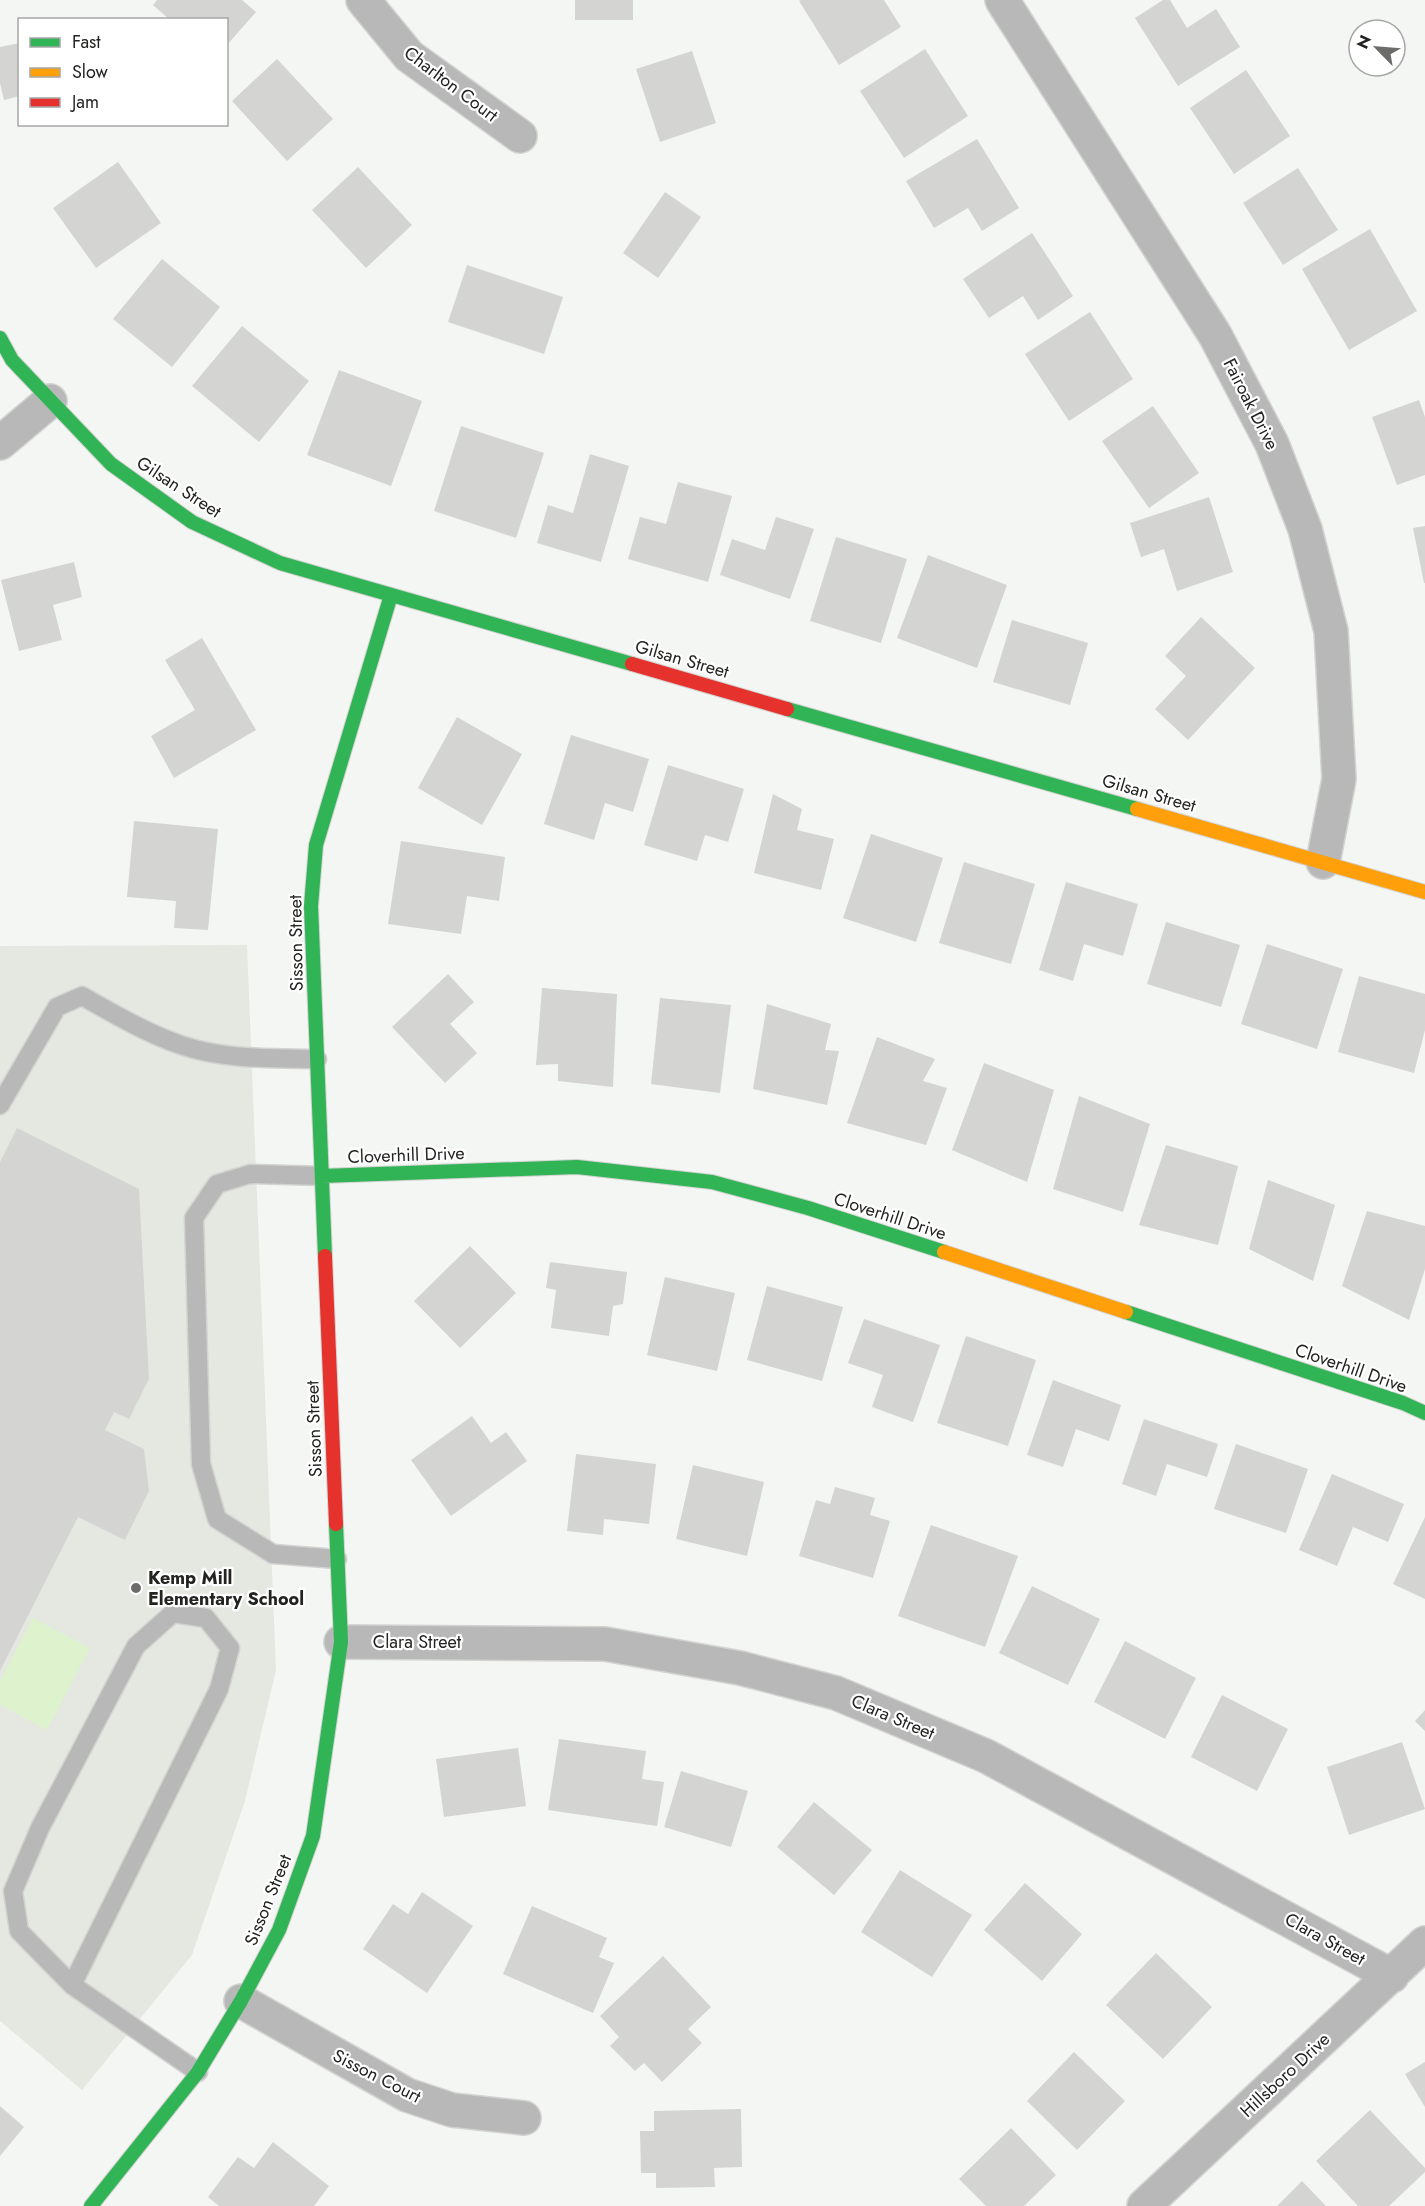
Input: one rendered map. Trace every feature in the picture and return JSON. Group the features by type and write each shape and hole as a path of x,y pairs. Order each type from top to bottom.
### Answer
{"street":[{"name":"Charlton Court","path":"363,0 409,56 520,136"},
{"name":"Fairoak Drive","path":"1002,0 1215,335 1272,444 1305,529 1331,631 1339,779 1323,862"},
{"name":"Gilsan Street","path":"0,338 12,360 111,464 192,522 280,563 1425,892"},
{"path":"0,443 50,401"},
{"name":"Sisson Street","path":"91,2206 198,2072 241,2001 279,1930 313,1836 341,1642 311,906 316,845 390,595"},
{"name":"Cloverhill Drive","path":"322,1176 578,1167 712,1182 820,1211 1403,1403 1425,1413"},
{"name":"Clara Street","path":"341,1642 605,1644 740,1668 836,1693 986,1756 1392,1976"},
{"name":"Hillsboro Drive","path":"1144,2206 1425,1943"},
{"name":"Sisson Court","path":"241,2001 407,2095 452,2110 524,2118"}],"lane":[{"path":"0,1105 57,1007 82,996 141,1028 182,1046 235,1057 317,1059"},
{"path":"322,1176 250,1174 217,1184 194,1218 201,1464 217,1519 273,1554 337,1559"},
{"path":"72,1984 219,1689 230,1648 206,1618 173,1613 136,1646 40,1828 13,1891 8,1914 19,1931 72,1984 198,2072"}],"shaded area":[{"name":"Kemp Mill Elementary School","path":"247,945 276,1670 245,1801 192,1955 82,2090 0,2021 0,946"}],"green space":[{"path":"33,1618 90,1648 47,1730 0,1705 0,1681"}],"building":[{"path":"157,0 242,0 256,12 228,44 228,18 168,18 153,5"},
{"path":"575,0 633,0 633,20 575,20"},
{"path":"884,0 901,27 839,65 799,1"},
{"path":"1163,0 1170,0 1187,28 1216,9 1240,47 1178,86 1135,18"},
{"path":"18,43 18,96 4,100 0,83 0,47"},
{"path":"925,49 968,116 904,158 860,91"},
{"path":"692,51 716,123 660,142 636,69"},
{"path":"277,59 333,119 287,161 232,101"},
{"path":"1246,70 1290,136 1234,174 1190,108"},
{"path":"977,139 1019,208 982,231 968,208 934,228 906,181"},
{"path":"118,162 161,223 96,268 53,208"},
{"path":"358,167 412,225 366,268 312,210"},
{"path":"1298,168 1338,230 1283,265 1243,203"},
{"path":"665,192 701,217 658,278 623,253"},
{"path":"1370,229 1417,311 1349,350 1302,269"},
{"path":"1032,233 1073,296 1038,320 1023,296 989,318 963,279"},
{"path":"162,259 220,307 172,367 113,319"},
{"path":"467,265 563,297 544,354 448,322"},
{"path":"1090,312 1133,379 1069,421 1025,354"},
{"path":"242,326 309,381 259,442 192,386"},
{"path":"339,370 422,401 391,486 307,455"},
{"path":"1419,400 1425,417 1425,475 1397,485 1372,417"},
{"path":"1153,406 1199,473 1149,508 1102,441"},
{"path":"461,426 544,453 516,538 434,511"},
{"path":"590,454 629,466 601,562 537,543 548,505 573,513"},
{"path":"678,482 732,496 708,582 628,559 640,517 666,524"},
{"path":"1209,497 1233,572 1177,591 1164,549 1141,557 1130,523"},
{"path":"776,517 814,529 790,599 720,575 732,539 765,550"},
{"path":"1425,526 1425,583 1424,583 1413,528"},
{"path":"836,537 907,559 881,643 810,621"},
{"path":"928,555 1007,585 977,668 897,638"},
{"path":"74,562 82,597 53,605 62,640 19,651 1,580"},
{"path":"1201,617 1255,668 1188,740 1155,709 1186,676 1165,656"},
{"path":"1012,620 1088,643 1070,705 993,682"},
{"path":"202,638 256,730 174,778 151,736 195,710 165,660"},
{"path":"457,717 522,754 482,825 418,788"},
{"path":"571,735 649,759 633,812 605,803 594,840 544,824"},
{"path":"668,765 744,789 728,842 705,835 697,861 644,845"},
{"path":"773,794 802,809 797,830 834,839 821,890 754,873"},
{"path":"134,821 218,829 208,930 174,928 176,901 127,897"},
{"path":"871,834 943,858 916,942 843,918"},
{"path":"401,841 505,857 499,901 467,896 461,934 388,924"},
{"path":"964,862 1035,884 1011,964 939,943"},
{"path":"1066,882 1138,904 1123,956 1084,944 1073,981 1039,970"},
{"path":"1166,922 1240,945 1221,1007 1147,984"},
{"path":"1267,944 1343,969 1317,1049 1241,1024"},
{"path":"448,974 474,1002 450,1024 477,1053 445,1083 392,1027"},
{"path":"1359,976 1425,994 1425,1030 1414,1073 1338,1052"},
{"path":"542,988 617,994 613,1087 558,1081 558,1064 536,1065"},
{"path":"660,998 731,1005 720,1093 651,1084"},
{"path":"767,1004 831,1024 825,1050 839,1051 827,1105 753,1089"},
{"path":"877,1037 935,1059 923,1081 947,1088 926,1145 847,1123"},
{"path":"984,1063 1054,1090 1027,1182 952,1150"},
{"path":"1079,1096 1150,1124 1123,1212 1053,1189"},
{"path":"17,1128 139,1189 149,1379 129,1419 114,1412 105,1430 144,1449 149,1491 125,1540 78,1517 0,1671 0,1162"},
{"path":"1166,1145 1238,1166 1218,1245 1139,1225"},
{"path":"1268,1180 1335,1205 1313,1281 1249,1249"},
{"path":"1367,1211 1425,1226 1425,1269 1409,1320 1342,1286"},
{"path":"470,1246 516,1293 460,1348 414,1301"},
{"path":"550,1262 627,1272 623,1304 613,1306 609,1336 551,1328 556,1290 546,1288"},
{"path":"665,1277 735,1293 717,1371 647,1355"},
{"path":"767,1286 843,1307 822,1381 747,1360"},
{"path":"864,1319 940,1345 913,1422 872,1407 883,1375 848,1363"},
{"path":"966,1336 1036,1360 1008,1446 937,1423"},
{"path":"1053,1380 1121,1405 1109,1441 1076,1429 1063,1467 1027,1455"},
{"path":"472,1416 491,1443 506,1432 527,1461 451,1516 411,1460"},
{"path":"1144,1419 1218,1444 1207,1477 1167,1464 1156,1496 1122,1484"},
{"path":"1236,1444 1308,1469 1286,1533 1214,1509"},
{"path":"576,1454 656,1464 649,1524 604,1519 603,1535 567,1531"},
{"path":"693,1465 764,1482 747,1556 676,1539"},
{"path":"1332,1474 1404,1504 1388,1542 1353,1527 1337,1566 1299,1550"},
{"path":"835,1487 875,1498 870,1515 890,1521 873,1578 799,1556 816,1500 830,1504"},
{"path":"1425,1517 1425,1599 1393,1584"},
{"path":"931,1525 1018,1556 985,1647 898,1616"},
{"path":"1032,1586 1100,1619 1068,1685 999,1653"},
{"path":"1125,1641 1196,1678 1165,1739 1094,1702"},
{"path":"1222,1695 1288,1729 1257,1791 1191,1757"},
{"path":"1425,1710 1425,1731 1415,1721"},
{"path":"559,1739 646,1751 642,1779 664,1782 657,1826 548,1810"},
{"path":"1402,1742 1425,1809 1349,1835 1327,1767"},
{"path":"518,1748 526,1806 444,1817 436,1759"},
{"path":"681,1771 748,1791 731,1847 664,1827"},
{"path":"814,1802 872,1850 834,1895 777,1847"},
{"path":"900,1870 972,1915 932,1977 861,1932"},
{"path":"1025,1883 1082,1934 1042,1981 984,1930"},
{"path":"422,1892 473,1926 427,1993 363,1949 393,1904 408,1914"},
{"path":"532,1906 607,1938 599,1957 614,1963 593,2013 503,1974"},
{"path":"1156,1953 1212,2007 1163,2059 1106,2005"},
{"path":"663,1956 711,2007 688,2029 702,2043 662,2082 644,2063 635,2071 610,2046 619,2037 600,2016"},
{"path":"1074,2052 1125,2101 1077,2150 1027,2101"},
{"path":"1425,2062 1425,2107 1405,2074"},
{"path":"0,2106 24,2127 0,2156"},
{"path":"741,2109 742,2167 714,2168 715,2187 656,2188 656,2173 641,2173 640,2131 654,2131 654,2111"},
{"path":"1370,2110 1425,2168 1425,2172 1389,2206 1358,2206 1316,2161"},
{"path":"1011,2128 1056,2175 1024,2206 986,2206 959,2179"},
{"path":"273,2142 329,2186 314,2206 219,2206 208,2197 238,2157 254,2168"},
{"path":"1302,2181 1326,2206 1277,2206"}],"traffic: fast":[{"path":"0,338 12,360 111,464 192,522 280,563 632,664"},
{"path":"325,1256 311,906 316,845 391,595"},
{"path":"787,709 1137,809"},
{"path":"322,1176 577,1167 712,1182 808,1208 944,1252"},
{"path":"1126,1312 1403,1403 1425,1413"},
{"path":"91,2206 198,2072 241,2001 279,1930 313,1836 341,1642 336,1524"}],"traffic: slow":[{"path":"1137,809 1425,892"},
{"path":"944,1252 1126,1312"}],"traffic: jam":[{"path":"632,664 787,709"},
{"path":"325,1256 336,1524"}],"place":[{"name":"Kemp Mill Elementary School","path":"136,1588"}]}
